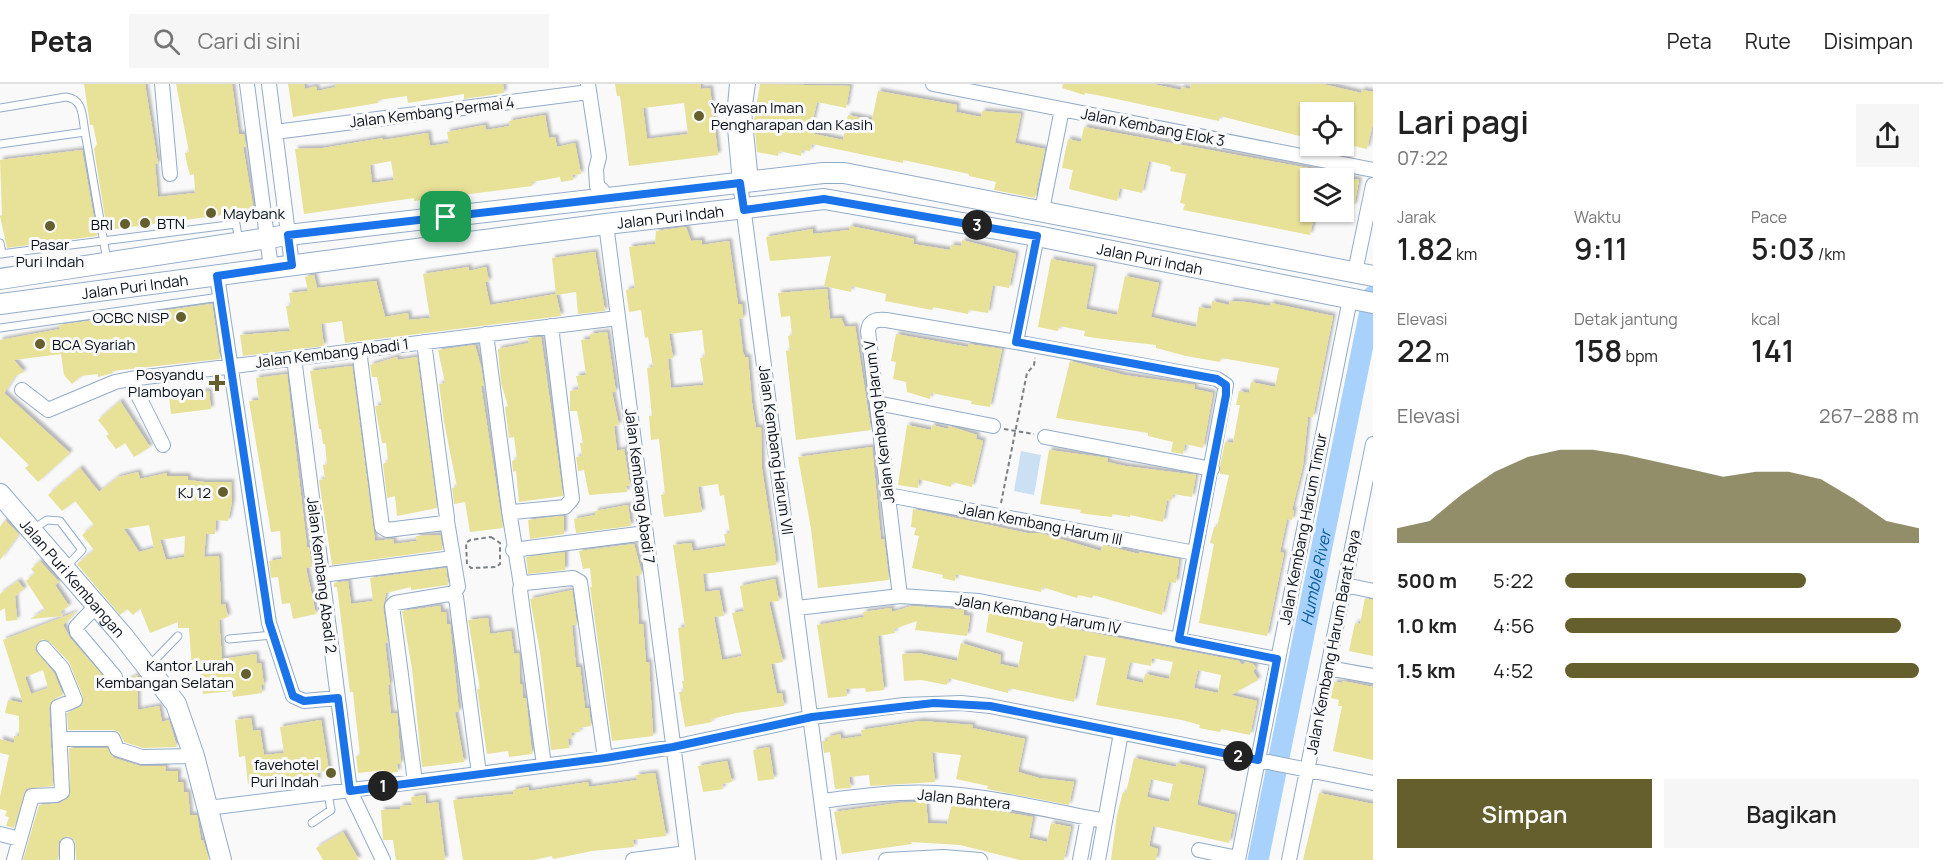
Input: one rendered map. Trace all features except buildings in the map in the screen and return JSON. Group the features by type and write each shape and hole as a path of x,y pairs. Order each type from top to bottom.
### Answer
{"main road":[{"name":"Jalan Puri Indah","path":"0,279 288,235 603,195 823,173 844,173 1042,210 1363,274"},
{"name":"Jalan Puri Indah","path":"0,304 606,224 744,210 824,199 1037,236 1359,301"},
{"path":"37,274 32,279 31,287 34,294 40,298"},
{"name":"Jalan Puri Kembangan","path":"0,494 149,666 176,704 194,756 221,860"}],"street":[{"path":"162,84 170,174"},
{"path":"247,84 271,268"},
{"path":"269,84 292,265"},
{"name":"Jalan Kembang Elok 3","path":"933,84 1373,170"},
{"path":"588,88 599,157 596,169 597,186 603,195"},
{"name":"Jalan Kembang Permai 4","path":"275,132 588,88"},
{"name":"Jalan Kembang Harum VII","path":"741,91 734,117 746,182 744,210 829,860"},
{"path":"1042,210 1062,109"},
{"path":"1363,274 1373,185"},
{"name":"Jalan Kembang Abadi 7","path":"606,224 687,856"},
{"path":"1037,236 1016,342 1222,381 1226,385 1226,395 1179,639"},
{"path":"217,276 246,480 272,635 293,696 304,701 338,698"},
{"name":"Jalan Kembang Harum Timur","path":"1238,859 1262,761 1277,659 1359,301"},
{"name":"Jalan Kembang Abadi 1","path":"22,390 48,410 115,382 130,379 618,318"},
{"name":"Jalan Kembang Harum V","path":"900,596 868,331 875,320 1016,342"},
{"path":"509,512 566,507 572,499 551,326"},
{"path":"486,334 509,512 507,550 520,585 544,765"},
{"path":"424,342 447,521 458,587 453,594 479,774"},
{"path":"359,350 382,527 387,530 447,521"},
{"name":"Jalan Kembang Abadi 2","path":"294,358 350,791 382,860"},
{"path":"130,379 163,445"},
{"path":"877,403 993,426"},
{"path":"1045,437 1212,469"},
{"name":"Jalan Kembang Harum Barat Raya","path":"1289,860 1303,769 1368,496 1373,444"},
{"name":"Jalan Kembang Harum III","path":"888,495 1195,553"},
{"path":"507,550 646,533"},
{"path":"322,575 453,558"},
{"path":"520,585 573,578 580,582 605,758"},
{"path":"1345,585 1373,591"},
{"path":"416,782 393,606 395,603 453,594"},
{"name":"Jalan Kembang Harum IV","path":"797,608 900,596 979,601 1020,607 1277,659"},
{"path":"97,605 76,627 115,677"},
{"path":"14,860 33,796 56,795 62,792 58,707 73,703 75,697 62,668 44,648"},
{"path":"1328,668 1373,676"},
{"path":"208,808 605,758 673,747 812,717 904,705 961,703 990,706 1373,783"},
{"path":"1098,860 1121,733"},
{"path":"61,738 113,739 117,749 142,757 194,756"},
{"name":"Jalan Bahtera","path":"822,801 891,793 937,793 1105,821"},
{"path":"1080,860 1088,818"},
{"path":"0,834 20,839"},
{"path":"67,845 67,860"},
{"path":"1199,850 1238,859"},
{"path":"633,860 687,856"},
{"path":"886,860 943,857 980,860"}],"lane":[{"path":"0,108 66,98 75,99 80,104 108,263"},
{"path":"0,144 85,132"},
{"path":"0,243 1,254 236,224 239,243"},
{"path":"0,328 221,297"},
{"path":"31,530 47,520 60,520 82,550 64,568"},
{"path":"229,639 272,635"},
{"path":"149,666 178,636"},
{"path":"312,823 331,810 328,794"}],"path":[{"path":"999,515 1027,373 1034,364 1037,346"},
{"path":"993,426 1045,437"},
{"path":"491,537 507,550 496,567 476,570 467,564 464,548 470,540 491,537"}],"shaded area":[{"path":"1021,451 1041,455 1034,495 1014,491"}],"waterway":[{"name":"Humble River","path":"1258,860 1373,296"}],"place":[{"name":"Yayasan Iman Pengharapan dan Kasih","path":"699,116"},
{"name":"Maybank","path":"211,213"},
{"name":"BTN","path":"145,223"},
{"name":"BRI","path":"125,224"},
{"name":"Pasar Puri Indah","path":"50,226"},
{"name":"OCBC NISP","path":"181,317"},
{"name":"BCA Syariah","path":"40,344"},
{"name":"Posyandu Plamboyan","path":"217,383"},
{"name":"KJ 12","path":"223,492"},
{"name":"Kantor Lurah Kembangan Selatan","path":"246,674"},
{"name":"favehotel Puri Indah","path":"331,773"}],"route":[{"path":"740,183 744,210 813,200 836,200 1037,236 1016,342 1217,379 1226,385 1226,395 1179,639 1277,659 1258,760 990,706 934,703 812,717 673,747 605,758 350,791 338,698 304,701 293,696 272,635 246,480 217,276 292,265 288,235 446,217 740,183"}]}
